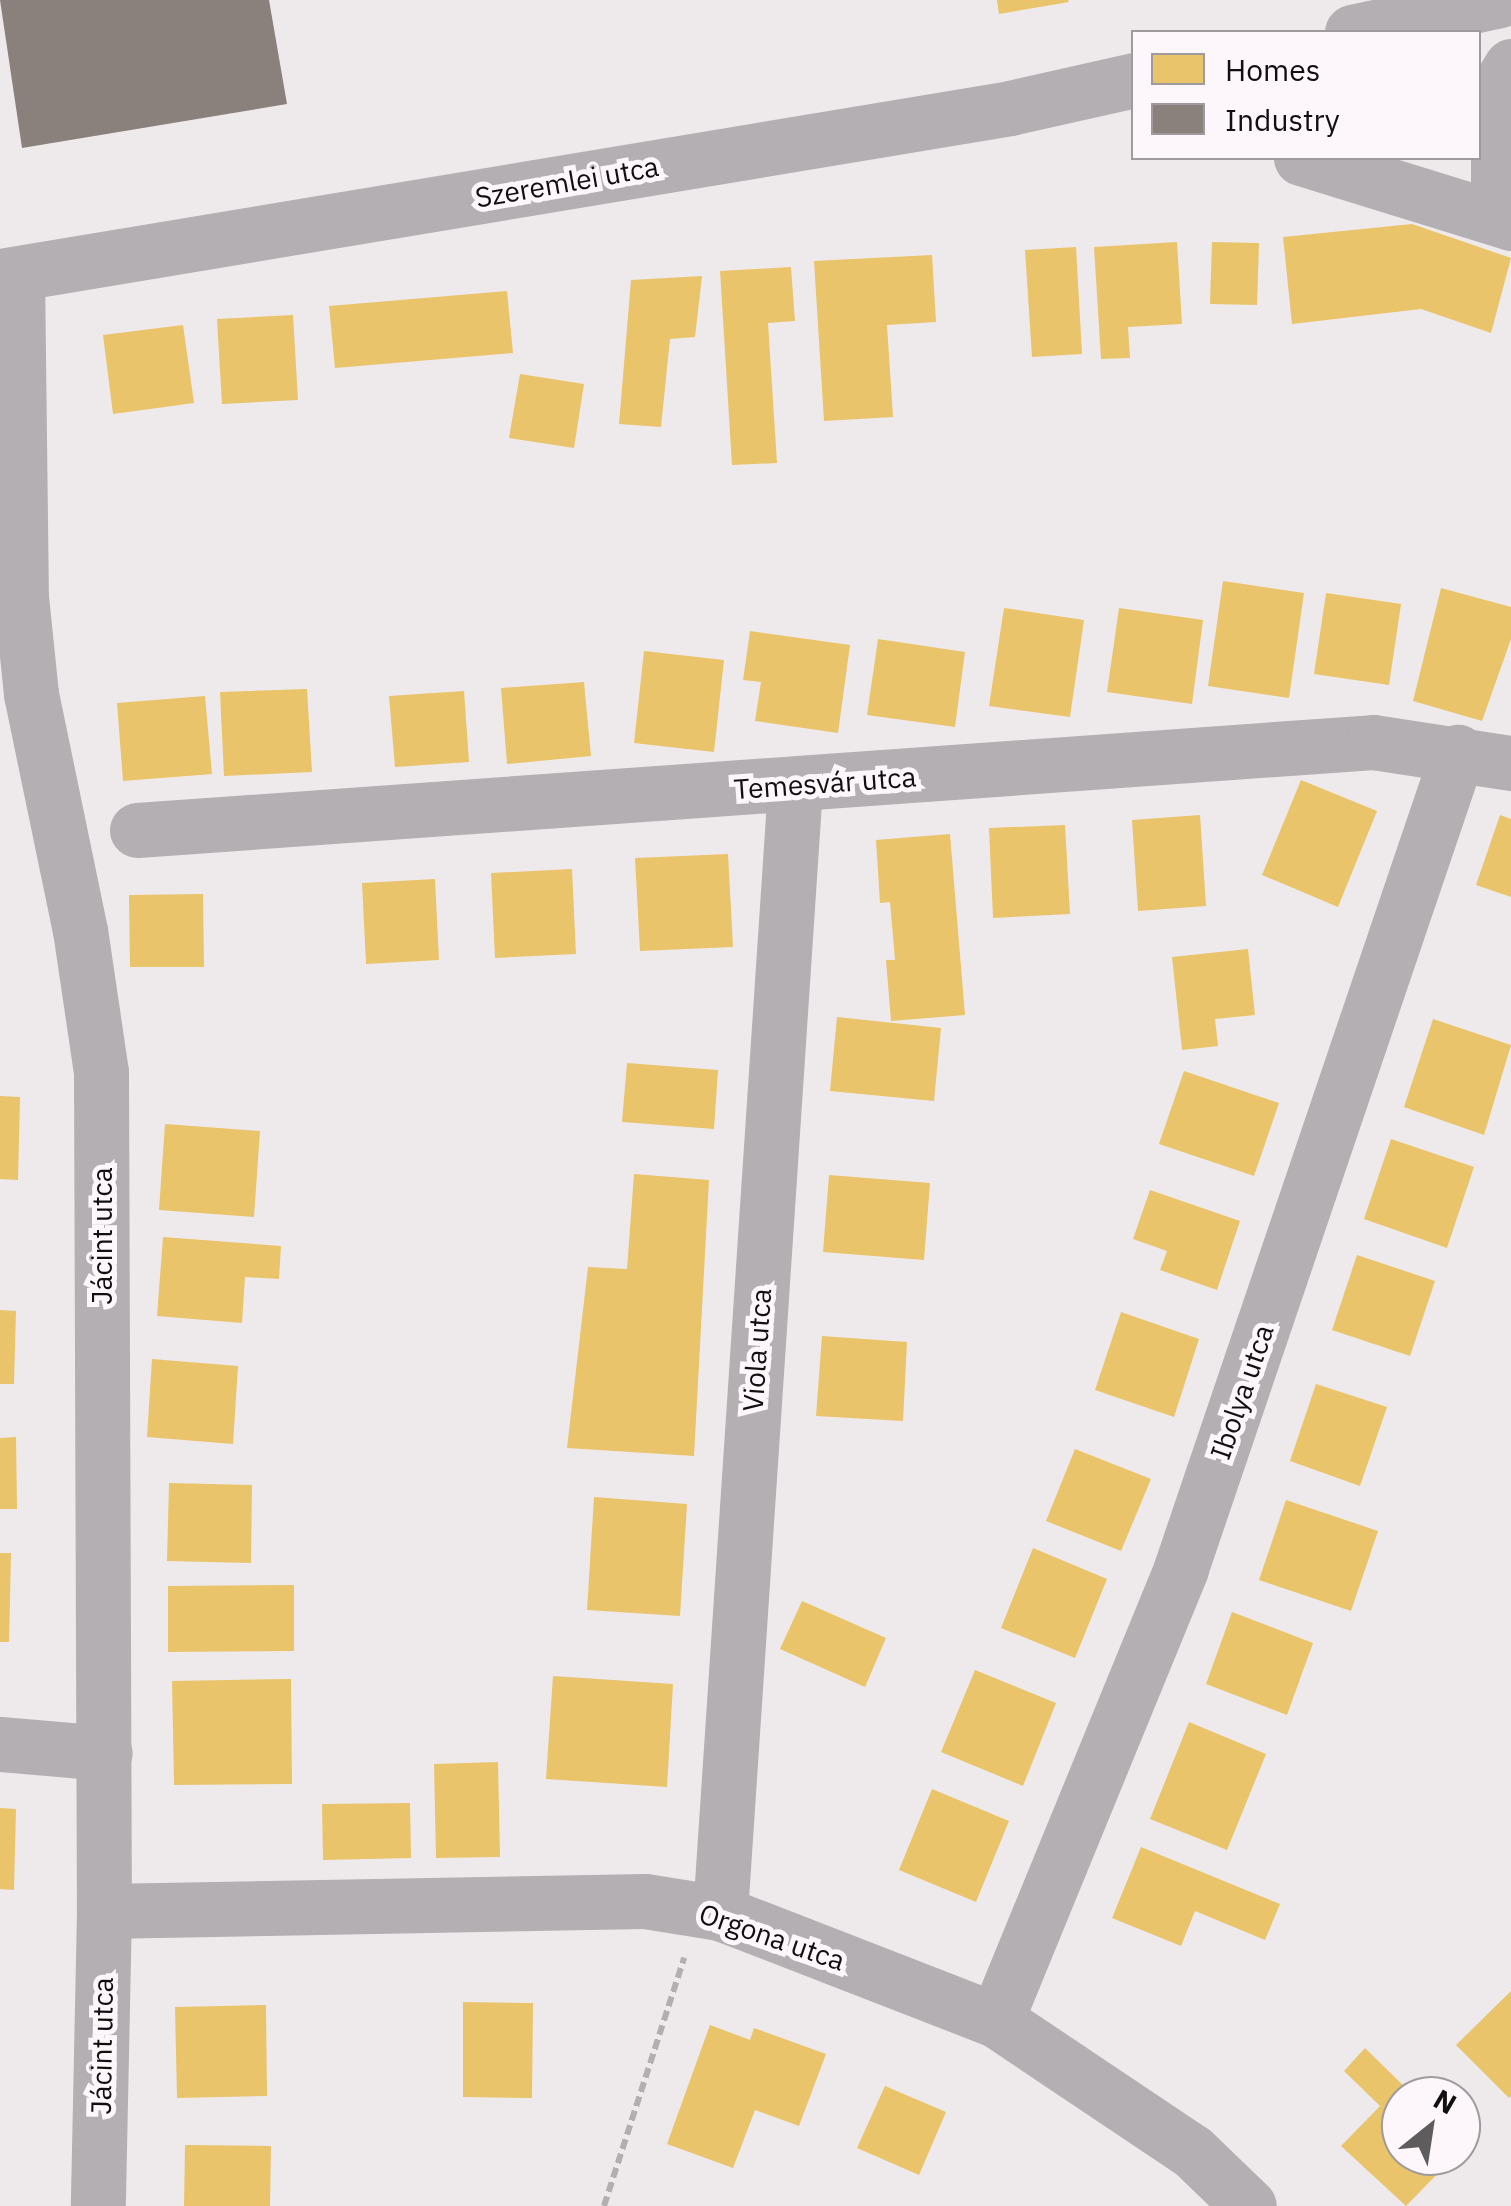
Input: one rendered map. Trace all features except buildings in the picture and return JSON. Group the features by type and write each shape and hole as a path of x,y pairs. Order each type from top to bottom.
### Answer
{"street":[{"path":"1361,30 1500,0"},
{"path":"1511,66 1498,88 1498,178 1511,206"},
{"name":"Szeremlei utca","path":"9,275 1123,89"},
{"path":"1307,160 1511,223"},
{"name":"Jácint utca","path":"9,275 11,599 80,930 101,1072 105,1753 98,2206"},
{"name":"Temesvár utca","path":"138,830 1373,742 1458,752 1511,764"},
{"name":"Ibolya utca","path":"996,2020 1181,1568 1458,752"},
{"name":"Viola utca","path":"710,1911 795,786"},
{"path":"0,1744 105,1753"},
{"name":"Orgona utca","path":"104,1911 645,1901 710,1911 996,2020 1192,2151 1250,2206"}],"path":[{"path":"604,2206 710,1911"}]}
